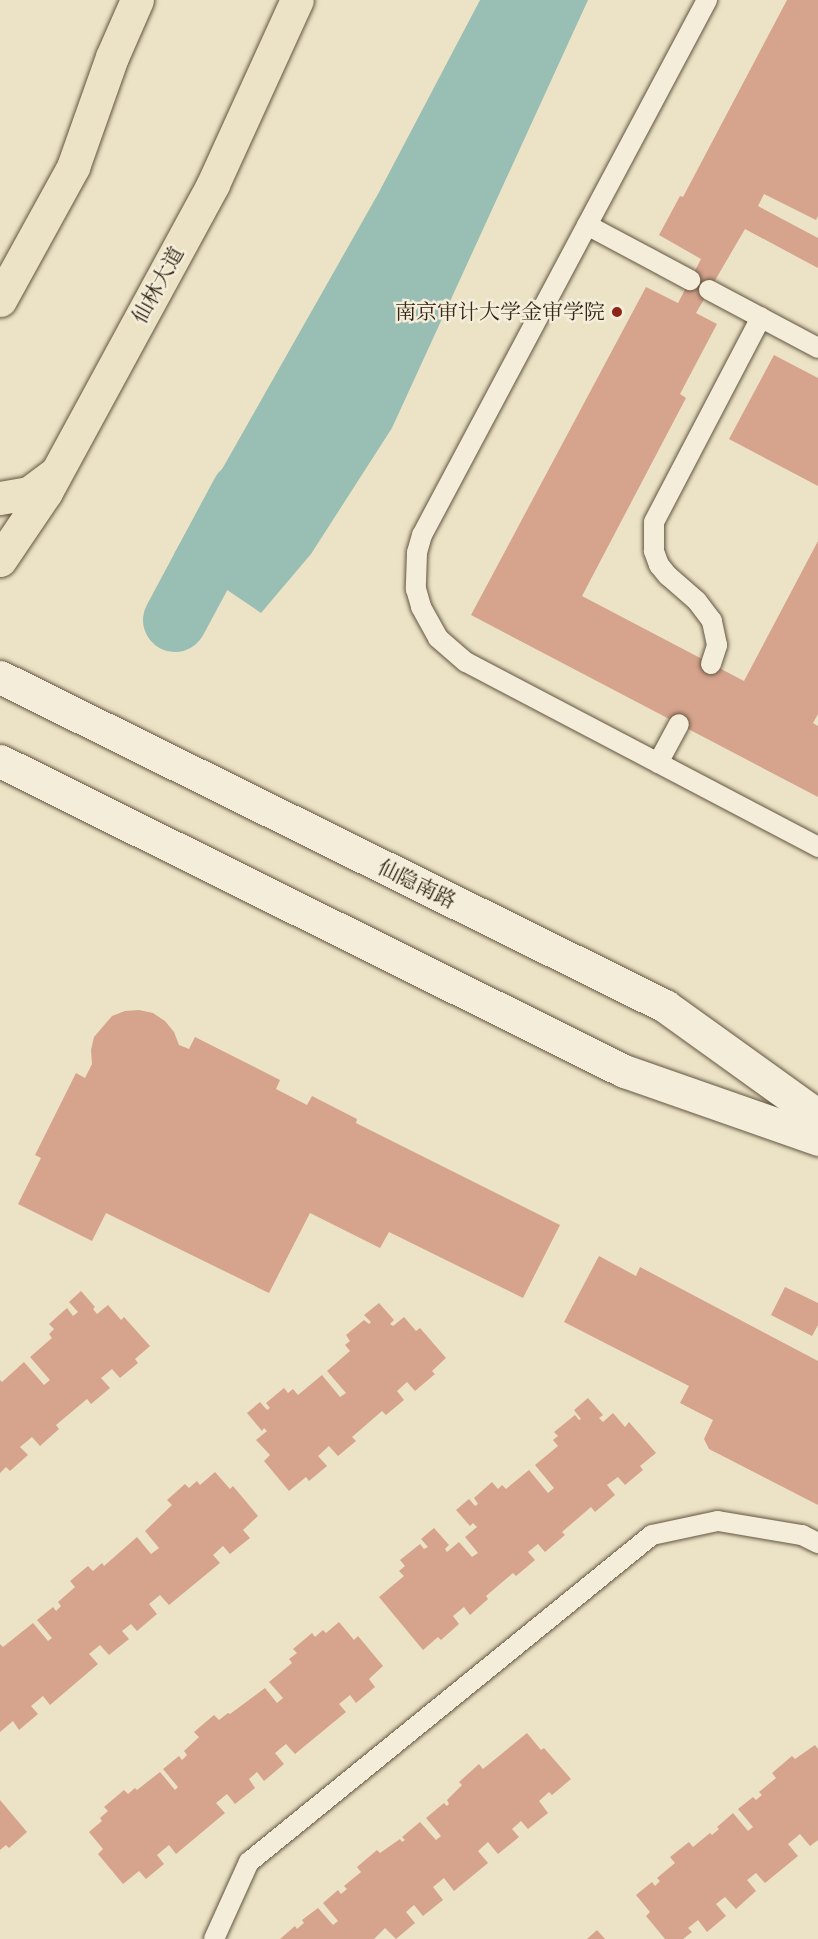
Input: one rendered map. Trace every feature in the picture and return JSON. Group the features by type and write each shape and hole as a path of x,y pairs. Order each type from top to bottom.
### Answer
{"main road":[{"path":"0,300 73,167 112,57 137,0"},
{"name":"仙林大道","path":"0,560 56,472 213,184 297,0"},
{"path":"0,498 29,493 56,472"}],"street":[{"name":"仙隐南路","path":"0,677 665,1006 818,1116"},
{"path":"0,761 624,1071 818,1139"}],"lane":[{"path":"706,0 422,535 417,553 416,589 421,607 438,638 466,663 818,847"},
{"path":"587,225 690,280"},
{"path":"709,290 818,348"},
{"path":"711,664 717,645 712,621 697,600 668,576 659,565 654,551 654,522 761,317"},
{"path":"658,763 680,724"},
{"path":"214,1939 249,1862 652,1535 718,1521 802,1535 818,1543"}],"water":[{"path":"480,0 588,0 392,428 311,554 261,613 174,554 378,194"}],"building":[{"path":"787,0 818,0 818,216 816,220 764,194 758,206 818,238 818,268 745,229 696,313 717,324 680,394 686,398 582,596 744,681 818,541 818,714 813,723 818,726 818,797 471,615 646,287 678,303 701,259 659,235 680,196 683,197"},
{"path":"774,355 818,378 818,486 729,439"},
{"path":"139,1010 153,1013 165,1021 174,1032 179,1045 189,1049 195,1037 280,1080 276,1089 307,1105 312,1096 357,1119 356,1123 560,1225 523,1298 389,1232 380,1248 310,1213 269,1293 106,1213 92,1241 18,1204 41,1158 35,1155 76,1073 85,1078 92,1064 91,1050 94,1037 112,1016 125,1011"},
{"path":"599,1256 636,1276 640,1267 818,1361 818,1505 709,1449 704,1439 713,1420 680,1403 689,1386 564,1322"},
{"path":"785,1287 818,1303 818,1325 812,1336 771,1315"},
{"path":"81,1291 95,1307 93,1309 97,1314 108,1305 121,1320 124,1317 150,1346 135,1359 138,1363 120,1378 112,1369 101,1378 110,1388 91,1404 87,1399 56,1425 59,1429 40,1446 32,1437 20,1447 28,1455 10,1471 6,1467 0,1473 0,1380 2,1382 24,1362 44,1385 50,1380 30,1357 52,1338 49,1334 54,1329 49,1324 67,1308 73,1316 78,1312 69,1302"},
{"path":"379,1303 394,1320 390,1324 393,1326 404,1317 416,1331 420,1328 446,1358 432,1371 435,1374 415,1391 407,1382 397,1391 404,1400 386,1415 382,1411 352,1437 356,1441 338,1456 329,1446 318,1456 327,1466 309,1481 306,1477 289,1491 264,1461 270,1455 256,1440 267,1431 264,1428 262,1431 247,1413 260,1402 267,1410 270,1408 266,1403 284,1388 288,1393 293,1389 298,1395 322,1375 340,1397 346,1393 327,1371 350,1351 345,1345 350,1341 346,1335 364,1320 369,1324 371,1322 364,1315"},
{"path":"588,1398 603,1415 599,1418 603,1422 613,1413 625,1427 629,1422 656,1453 640,1466 643,1470 625,1485 618,1477 607,1485 615,1495 595,1512 591,1507 562,1532 565,1535 545,1552 538,1544 528,1552 535,1560 516,1576 513,1573 486,1596 488,1599 470,1615 464,1607 453,1616 459,1624 441,1640 438,1637 423,1650 379,1597 404,1576 399,1571 405,1566 400,1560 420,1544 424,1549 428,1547 421,1539 434,1528 449,1545 445,1549 447,1552 459,1542 472,1557 478,1553 465,1537 477,1527 473,1523 470,1526 456,1510 469,1499 475,1506 478,1504 474,1498 492,1482 498,1489 502,1485 506,1489 529,1470 548,1493 554,1488 535,1465 558,1446 553,1440 558,1436 554,1432 575,1415 579,1420 581,1419 574,1410"},
{"path":"215,1472 230,1489 233,1486 258,1516 243,1530 250,1538 230,1554 223,1546 213,1555 220,1563 169,1605 160,1595 149,1604 157,1614 137,1631 131,1624 122,1631 129,1639 109,1655 100,1645 89,1654 98,1664 50,1705 43,1696 31,1706 38,1714 19,1730 13,1721 0,1732 0,1644 3,1647 33,1623 48,1641 52,1638 37,1620 53,1607 56,1611 61,1606 58,1602 75,1587 70,1581 88,1566 93,1571 102,1563 104,1566 137,1537 151,1554 159,1548 145,1531 172,1505 167,1500 185,1484 189,1488 197,1481 200,1485"},
{"path":"339,1622 354,1640 358,1636 383,1666 369,1679 375,1687 356,1703 350,1695 339,1704 346,1712 295,1754 286,1744 275,1753 284,1764 264,1781 257,1772 249,1779 255,1788 235,1804 227,1794 216,1803 225,1813 176,1854 169,1845 157,1855 164,1864 146,1879 139,1871 123,1884 98,1854 103,1849 89,1832 102,1821 100,1818 108,1811 104,1807 124,1790 128,1794 135,1788 137,1790 160,1772 175,1790 178,1787 163,1769 179,1756 182,1760 187,1755 184,1751 199,1737 194,1732 214,1715 219,1720 265,1688 277,1703 283,1698 269,1682 292,1663 289,1659 297,1653 293,1649 312,1633 315,1637 323,1630 326,1633"},
{"path":"527,1733 541,1750 544,1748 571,1779 552,1795 549,1792 539,1801 548,1813 528,1829 521,1821 512,1829 519,1837 498,1854 488,1842 478,1851 488,1863 454,1891 444,1878 433,1887 443,1900 423,1916 414,1905 406,1912 415,1923 396,1939 385,1928 374,1939 280,1939 295,1926 297,1929 304,1923 302,1920 318,1908 333,1925 338,1921 323,1903 338,1890 341,1894 347,1889 344,1886 361,1872 357,1867 377,1850 380,1853 400,1839 402,1842 405,1840 402,1837 420,1822 436,1840 441,1836 426,1818 444,1803 447,1806 449,1804 447,1800 462,1785 459,1782 479,1764 483,1769"},
{"path":"815,1745 818,1749 818,1840 810,1846 800,1834 788,1844 798,1856 765,1883 756,1873 747,1880 756,1891 736,1909 725,1897 716,1904 726,1916 707,1932 698,1920 688,1928 692,1932 683,1939 665,1939 646,1916 650,1912 636,1895 652,1882 655,1886 660,1881 657,1878 675,1863 670,1857 689,1842 693,1847 710,1833 712,1835 719,1829 717,1827 733,1813 748,1831 753,1827 738,1809 753,1797 756,1800 762,1795 759,1792 776,1778 772,1773 792,1756 795,1759"},
{"path":"0,1800 27,1832 9,1848 6,1845 0,1850"},
{"path":"597,1930 605,1939 587,1939"}],"waterway":[{"path":"175,620 243,493"}],"place":[{"name":"南京审计大学金审学院","path":"617,312"}]}
